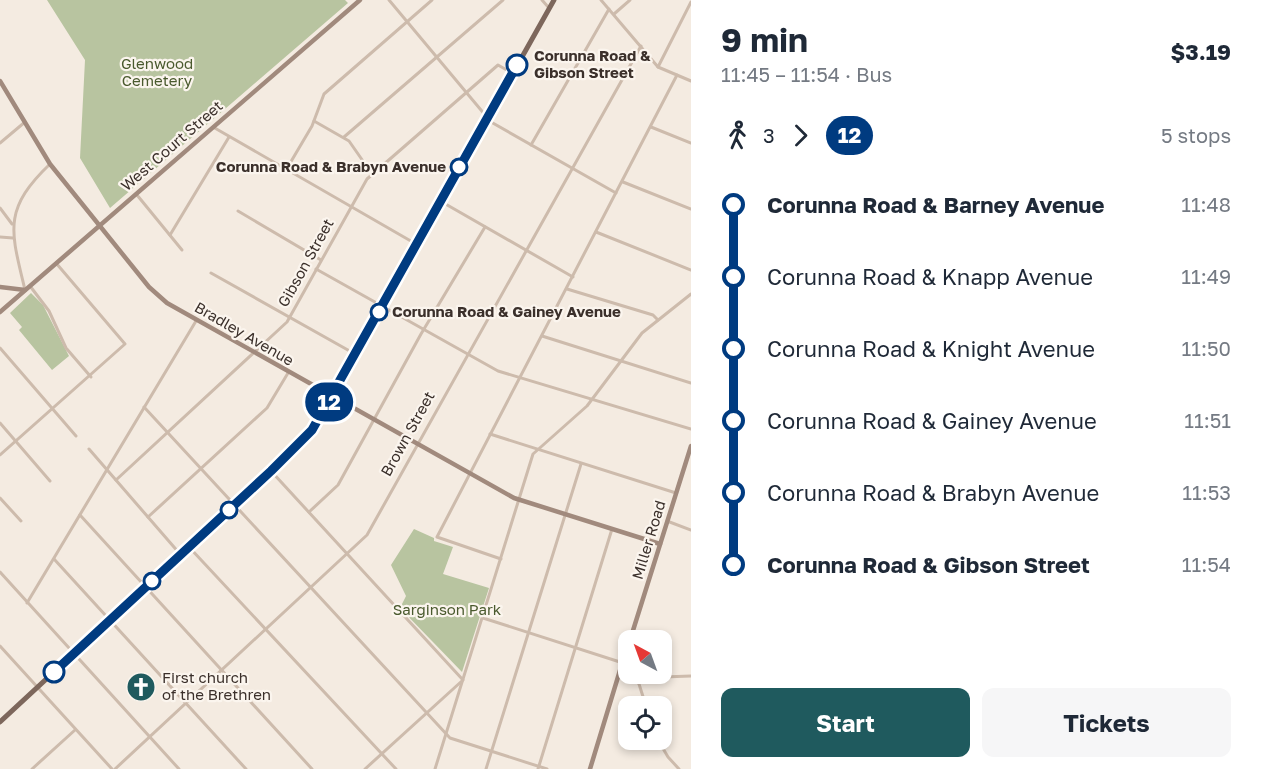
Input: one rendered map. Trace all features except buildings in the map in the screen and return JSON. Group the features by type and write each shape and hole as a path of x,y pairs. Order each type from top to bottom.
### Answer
{"main road":[{"path":"0,720 109,622 306,438 332,397 554,0"}],"street":[{"name":"West Court Street","path":"0,312 360,0"},
{"path":"389,0 491,122 616,193"},
{"path":"286,170 314,121 324,94 432,0"},
{"path":"344,137 503,0"},
{"path":"542,0 549,8"},
{"path":"602,0 658,67 691,81"},
{"path":"614,14 630,0"},
{"path":"658,67 691,2"},
{"path":"531,145 609,9"},
{"name":"Brown Street","path":"113,769 267,630 367,535 466,354 641,46"},
{"name":"Gibson Street","path":"116,480 289,317 372,174 498,65 512,73"},
{"path":"501,559 437,537 677,75"},
{"name":"Bradley Avenue","path":"0,81 50,164 157,296 288,373 519,500 660,544"},
{"path":"314,121 349,141 372,174"},
{"path":"0,143 25,122"},
{"path":"213,127 416,244"},
{"path":"651,128 691,143"},
{"path":"170,235 229,137"},
{"path":"0,287 25,290 12,224 20,202 50,164"},
{"path":"623,182 691,209"},
{"path":"136,194 182,250"},
{"path":"440,201 573,277"},
{"path":"0,208 12,224"},
{"path":"238,211 321,260"},
{"path":"308,513 338,485 485,227"},
{"path":"596,232 691,270"},
{"path":"0,237 14,238"},
{"path":"0,455 91,377 125,344 56,263"},
{"path":"316,269 498,371 691,429"},
{"path":"211,273 355,354"},
{"path":"30,286 50,311 66,348 91,377"},
{"path":"567,289 653,315 658,320"},
{"path":"435,769 536,450 592,400 642,333 691,294"},
{"path":"1,302 6,306"},
{"path":"27,603 196,321"},
{"path":"542,336 691,383"},
{"path":"0,348 76,436"},
{"path":"148,517 267,408 288,373"},
{"path":"144,407 450,738 547,769"},
{"path":"0,423 50,481"},
{"path":"490,434 676,493"},
{"name":"Miller Road","path":"633,630 691,446"},
{"path":"89,449 181,555"},
{"path":"486,769 581,464"},
{"path":"271,471 463,680"},
{"path":"0,498 21,521"},
{"path":"80,515 312,769"},
{"path":"667,521 691,530"},
{"path":"538,768 612,529"},
{"path":"189,547 396,769"},
{"path":"54,559 109,622 246,769"},
{"path":"0,572 179,769"},
{"path":"483,618 618,661"},
{"path":"0,646 36,688 113,769"},
{"path":"672,677 691,676"},
{"name":"Miller Road","path":"590,769 618,678"},
{"path":"365,769 463,680"},
{"path":"32,769 75,730"},
{"path":"664,750 679,769"}],"green space":[{"name":"Glenwood Cemetery","path":"47,0 345,0 348,3 110,208 80,158 85,60"},
{"path":"31,293 43,305 69,356 52,370 19,330 22,327 10,313"},
{"name":"Sarginson Park","path":"414,529 434,538 434,541 453,547 443,574 489,588 462,672 400,608 406,596 391,565"}],"bus line":[{"name":"12","path":"54,672 306,438 322,414 517,65"}],"place":[{"name":"Corunna Road & Gibson Street","path":"517,65"},
{"name":"Corunna Road & Brabyn Avenue","path":"459,167"},
{"name":"Corunna Road & Gainey Avenue","path":"379,312"},
{"name":"First church of the Brethren","path":"141,687"}]}
